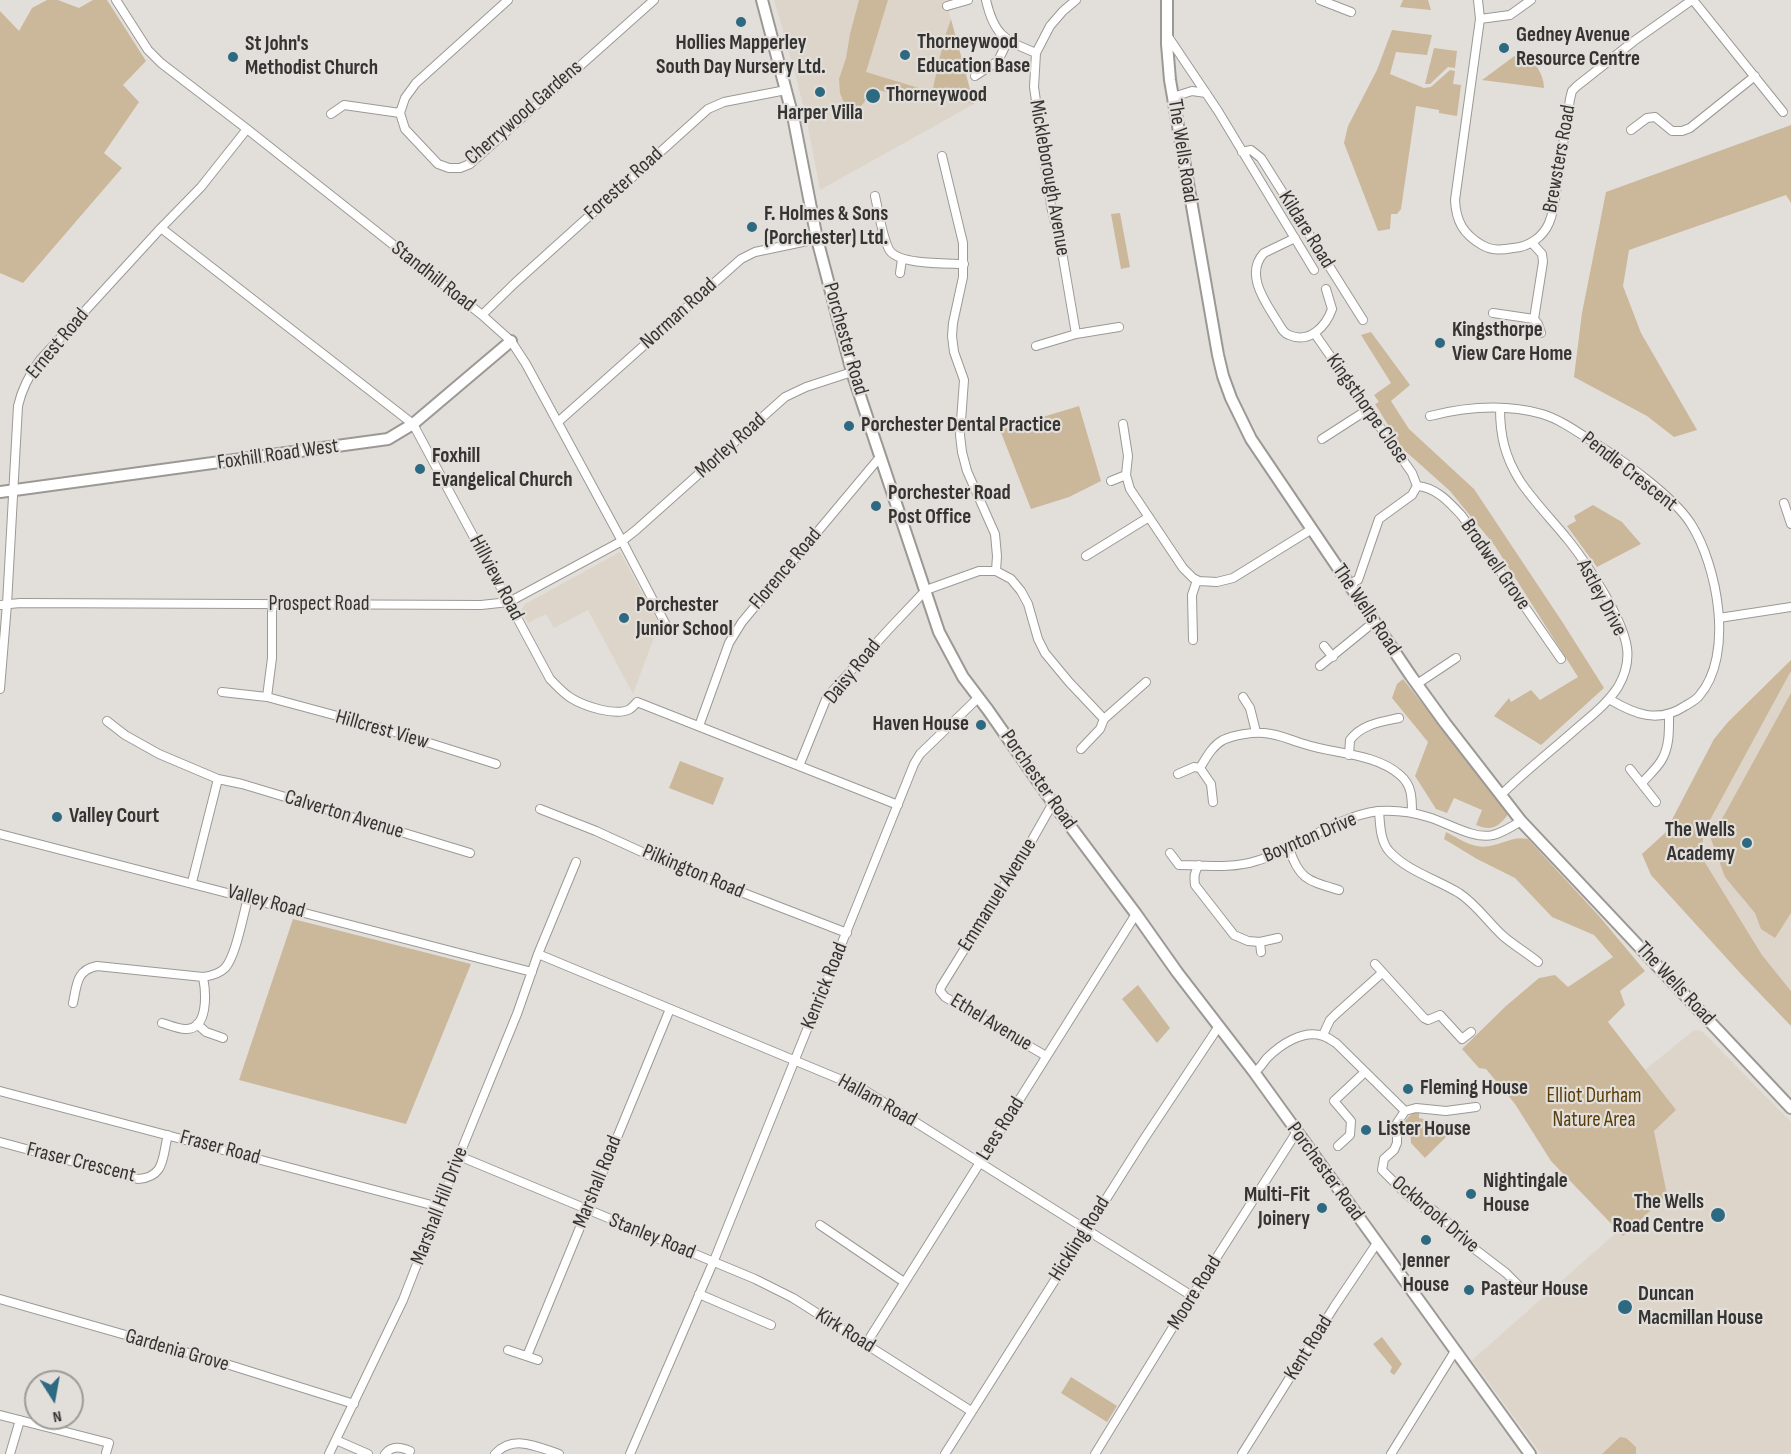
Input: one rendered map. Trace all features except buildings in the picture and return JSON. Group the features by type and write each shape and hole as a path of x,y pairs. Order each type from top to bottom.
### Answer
{"street":[{"name":"Standhill Road","path":"116,0 152,55 482,315 511,341 558,422 666,625"},
{"path":"331,114 344,105 400,112 405,98 416,83 508,0"},
{"name":"Cherrywood Gardens","path":"400,112 405,129 438,164 449,168 460,168 470,164 654,0"},
{"name":"Porchester Road","path":"762,0 786,90 817,239 852,372 939,632 957,666 978,698 994,717 1053,803 1177,972 1254,1072 1530,1454"},
{"path":"947,6 968,0"},
{"path":"986,0 996,30 1012,43 1036,53"},
{"name":"Mickleborough Avenue","path":"1076,0 1063,10 1050,26 1036,53 1034,87 1051,206 1062,252 1076,334"},
{"name":"The Wells Road","path":"1167,0 1167,34 1173,97 1213,329 1223,376 1238,415 1251,439 1417,684 1521,820 1791,1108"},
{"path":"1320,0 1351,12"},
{"path":"1478,0 1480,19 1455,212 1464,232 1483,246 1493,250 1520,248 1532,243 1542,254 1543,262 1534,318 1541,333"},
{"path":"1480,19 1510,15 1531,0"},
{"path":"1693,0 1783,112"},
{"name":"Brewsters Road","path":"1532,243 1550,222 1572,91 1634,41 1693,0"},
{"name":"Kildare Road","path":"1167,34 1206,93 1314,270"},
{"path":"975,76 982,68 998,61 1008,40"},
{"path":"1631,130 1647,118 1655,117 1672,131 1690,128 1755,76"},
{"name":"Forester Road","path":"482,315 708,109 724,102 786,90"},
{"path":"1173,97 1192,91 1206,93"},
{"name":"Ernest Road","path":"0,689 3,604 21,390 40,360 201,187 247,129"},
{"name":"Kildare Road","path":"1242,152 1251,150 1261,158 1363,320"},
{"path":"942,156 963,243 963,277 952,329 954,352 964,380 960,435 962,452 967,471 995,534 998,556 996,571"},
{"path":"875,196 890,251 902,259 964,264"},
{"name":"Hillview Road","path":"161,228 413,424 550,679 571,698 589,706 613,712 630,709 637,702 898,805"},
{"name":"Kildare Road","path":"1294,238 1260,256 1257,268 1258,287 1265,304 1283,331 1298,337 1315,334 1325,323 1332,309 1326,289"},
{"name":"Norman Road","path":"558,422 741,259 755,252 817,239"},
{"path":"900,273 902,259"},
{"path":"1493,313 1534,318"},
{"path":"1036,346 1076,334 1119,327"},
{"name":"Kingsthorpe Close","path":"1315,334 1412,473 1417,486"},
{"name":"Foxhill Road West","path":"0,492 388,439 413,424 511,341"},
{"name":"Morley Road","path":"622,541 660,511 785,397 806,387 852,372"},
{"name":"Pendle Crescent","path":"1430,416 1452,411 1500,408 1543,414 1565,424 1609,452 1680,509 1690,523 1701,543 1710,570 1719,618 1717,660 1710,679 1699,697 1669,714 1639,715 1609,699"},
{"name":"Astley Drive","path":"1500,408 1500,429 1506,450 1520,480 1571,543 1594,578 1621,629 1627,646 1628,661 1624,675 1609,699 1501,795"},
{"path":"1322,439 1367,410"},
{"path":"1123,424 1128,456 1126,475 1130,489 1183,568 1197,580 1227,581 1312,529"},
{"name":"Florence Road","path":"699,726 729,644 742,622 880,457"},
{"path":"1112,481 1126,475"},
{"path":"1351,589 1358,580 1379,519 1412,495 1417,486"},
{"name":"Brodwell Grove","path":"1417,486 1431,489 1451,504 1462,516 1561,659"},
{"path":"1784,503 1791,524"},
{"path":"1086,556 1149,517"},
{"name":"Prospect Road","path":"3,604 481,605 509,602 622,541"},
{"path":"926,590 979,571 996,571 1011,579 1028,604 1038,639 1045,653 1104,719"},
{"path":"1194,640 1192,595 1197,580"},
{"name":"Daisy Road","path":"799,766 827,697 926,590"},
{"path":"267,697 272,658 272,604"},
{"path":"1719,618 1791,608"},
{"path":"1320,666 1374,622"},
{"path":"1324,646 1333,657"},
{"path":"1417,684 1456,658"},
{"path":"1081,749 1100,729 1104,719 1146,682"},
{"name":"Hillcrest View","path":"222,692 267,697 382,728 496,764"},
{"name":"Kenrick Road","path":"630,1454 713,1262 914,764 920,754 978,698"},
{"path":"1243,698 1250,708 1256,732"},
{"path":"1642,783 1662,761 1669,730 1669,714"},
{"path":"1349,755 1350,740 1362,728 1399,718"},
{"name":"Calverton Avenue","path":"107,721 125,735 159,754 218,779 242,784 470,853"},
{"path":"1200,768 1213,749 1225,739 1256,732 1279,734 1302,744 1385,765 1402,776 1411,789 1412,813"},
{"path":"1178,774 1194,767 1200,768 1211,784 1213,802"},
{"path":"1630,769 1656,802"},
{"path":"192,882 218,779"},
{"name":"Emmanuel Avenue","path":"941,987 1053,803"},
{"name":"Pilkington Road","path":"540,809 596,831 666,863 847,933"},
{"path":"1379,811 1386,849 1404,865 1461,894 1500,933 1538,962"},
{"name":"Boynton Drive","path":"1170,853 1179,865 1225,866 1255,862 1289,848 1334,824 1379,811 1412,813 1485,836 1493,835 1521,820"},
{"name":"Valley Road","path":"0,834 532,972"},
{"path":"1289,848 1295,865 1305,877 1339,890"},
{"name":"Marshall Hill Drive","path":"329,1454 403,1300 576,862"},
{"path":"1199,865 1195,871 1195,885 1234,936 1260,942 1278,938"},
{"path":"73,1003 83,970 97,966 203,977 216,974 231,960 248,898"},
{"name":"Lees Road","path":"866,1344 1136,914"},
{"path":"1260,942 1261,952"},
{"name":"Hallam Road","path":"538,954 861,1088 1192,1296"},
{"path":"1375,964 1424,1018 1428,1020 1440,1015 1462,1039 1471,1032"},
{"path":"1323,1035 1330,1020 1382,973"},
{"path":"162,1023 185,1029 193,1028 201,1020 206,1002 203,977"},
{"name":"Ethel Avenue","path":"941,987 940,991 945,998 1046,1056"},
{"name":"Marshall Road","path":"527,1356 670,1009"},
{"path":"197,1024 206,1032 223,1038"},
{"name":"Hickling Road","path":"945,1454 1219,1026"},
{"path":"1254,1072 1279,1047 1289,1041 1311,1035 1323,1035 1336,1043 1405,1111 1416,1108 1446,1111 1476,1107"},
{"path":"1338,1146 1350,1135 1351,1121 1334,1101 1365,1072"},
{"name":"Fraser Road","path":"0,1091 439,1207"},
{"name":"Ockbrook Drive","path":"1405,1111 1397,1123 1397,1143 1394,1150 1384,1159 1382,1170 1406,1194 1424,1208 1432,1209 1473,1247 1515,1276 1525,1292"},
{"name":"Moore Road","path":"1095,1454 1296,1133"},
{"name":"Fraser Crescent","path":"0,1142 138,1179 153,1176 159,1170 163,1162 168,1135"},
{"name":"Stanley Road","path":"459,1156 713,1262"},
{"path":"820,1225 904,1282"},
{"name":"Kent Road","path":"1242,1454 1377,1243"},
{"name":"Kirk Road","path":"713,1262 793,1298 971,1411"},
{"path":"699,1294 771,1325"},
{"name":"Gardenia Grove","path":"0,1299 229,1365 354,1404"},
{"path":"508,1350 538,1360"},
{"path":"1391,1454 1455,1351"},
{"path":"0,1415 109,1443 106,1453"},
{"path":"10,1454 20,1420"},
{"path":"336,1440 368,1454"},
{"path":"495,1454 504,1446 522,1443 559,1454"},
{"path":"385,1454 396,1448 410,1451"}],"shaded area":[{"name":"Thorneywood","path":"774,0 945,0 951,19 932,92 974,104 820,190 807,122"},
{"name":"Porchester Junior School","path":"620,552 659,624 633,694 588,610 554,628 546,614 528,623 521,610 525,604"},
{"name":"The Wells Academy","path":"1791,671 1791,991 1762,955 1701,856 1704,831"},
{"path":"1694,1030 1702,1031 1791,1122 1791,1454 1541,1454 1472,1360 1618,1231 1622,1235 1666,1195 1654,1131 1676,1110 1645,1070"}],"green space":[{"path":"47,0 58,0 79,8 93,0 107,0 146,61 123,85 139,102 104,153 122,168 23,283 0,273 0,11 19,31 32,8"},
{"path":"859,0 888,0 866,72 932,92 921,100 878,90 853,116 848,113 840,93 839,79"},
{"path":"1403,0 1428,0 1431,10 1400,7"},
{"path":"951,19 974,104 932,92 944,39"},
{"path":"1392,30 1432,35 1427,55 1396,52 1390,74 1424,88 1431,87 1450,70 1455,71 1453,84 1461,85 1457,116 1416,106 1401,209 1397,214 1391,214 1390,229 1378,231 1344,143 1348,126 1377,70"},
{"path":"1434,48 1457,51 1455,68 1448,67 1430,84 1425,84"},
{"path":"1524,49 1540,72 1544,88 1482,80"},
{"path":"1791,125 1791,203 1786,195 1629,250 1623,286 1641,333 1697,430 1674,437 1647,416 1574,377 1582,313 1606,192"},
{"path":"1120,213 1130,267 1121,269 1111,214"},
{"path":"1371,332 1410,385 1391,401 1409,429 1474,489 1604,688 1541,745 1494,716 1509,698 1511,702 1531,690 1540,700 1578,677 1495,546 1450,491 1403,449 1375,404 1379,402 1374,395 1391,383 1361,335"},
{"path":"1079,406 1101,481 1069,497 1031,509 1000,430"},
{"path":"1593,505 1622,522 1641,544 1597,567 1567,526 1576,521 1574,516"},
{"path":"1791,660 1791,671 1704,831 1701,856 1762,955 1791,991 1791,1026 1651,875 1642,854 1665,833 1714,739 1728,722"},
{"path":"1403,679 1507,811 1507,816 1497,826 1486,828 1476,825 1482,810 1454,798 1447,813 1436,809 1415,776 1428,742 1392,698 1397,684"},
{"name":"The Wells Academy","path":"1791,693 1791,913 1775,938 1761,929 1755,913 1725,877 1711,839"},
{"path":"680,761 724,778 713,805 669,788"},
{"name":"Elliot Durham Nature Area","path":"1446,832 1469,844 1484,847 1515,839 1528,839 1599,916 1645,971 1620,991 1625,1005 1608,1022 1676,1110 1654,1131 1667,1195 1623,1236 1551,1161 1515,1104 1486,1069 1479,1068 1462,1049 1539,978 1555,975 1568,987 1613,957 1594,935 1552,917 1515,878 1444,839"},
{"path":"293,919 471,964 406,1124 239,1080"},
{"path":"1138,985 1170,1028 1157,1043 1122,999"},
{"path":"1416,1112 1419,1113 1419,1118 1442,1123 1442,1129 1452,1131 1425,1158 1411,1143 1410,1128 1403,1128 1407,1118"},
{"path":"1382,1337 1402,1364 1394,1375 1390,1372 1392,1367 1373,1344"},
{"path":"1071,1377 1117,1406 1107,1422 1061,1393"},
{"path":"1620,1437 1626,1438 1636,1447 1636,1454 1602,1454"}],"place":[{"name":"Hollies Mapperley South Day Nursery Ltd.","path":"741,22"},
{"name":"Gedney Avenue Resource Centre","path":"1504,48"},
{"name":"Thorneywood Education Base","path":"905,55"},
{"name":"St John's Methodist Church","path":"233,57"},
{"name":"Harper Villa","path":"820,92"},
{"name":"Thorneywood","path":"873,96"},
{"name":"F. Holmes & Sons (Porchester) Ltd.","path":"752,227"},
{"name":"Kingsthorpe View Care Home","path":"1440,343"},
{"name":"Porchester Dental Practice","path":"849,426"},
{"name":"Foxhill Evangelical Church","path":"420,469"},
{"name":"Porchester Road Post Office","path":"876,506"},
{"name":"Porchester Junior School","path":"624,618"},
{"name":"Haven House","path":"981,725"},
{"name":"Valley Court","path":"57,817"},
{"name":"The Wells Academy","path":"1747,843"},
{"name":"Fleming House","path":"1408,1089"},
{"name":"Lister House","path":"1366,1130"},
{"name":"Nightingale House","path":"1471,1194"},
{"name":"Multi-Fit Joinery","path":"1322,1208"},
{"name":"The Wells Road Centre","path":"1718,1215"},
{"name":"Jenner House","path":"1426,1240"},
{"name":"Pasteur House","path":"1469,1290"},
{"name":"Duncan Macmillan House","path":"1625,1307"}]}
